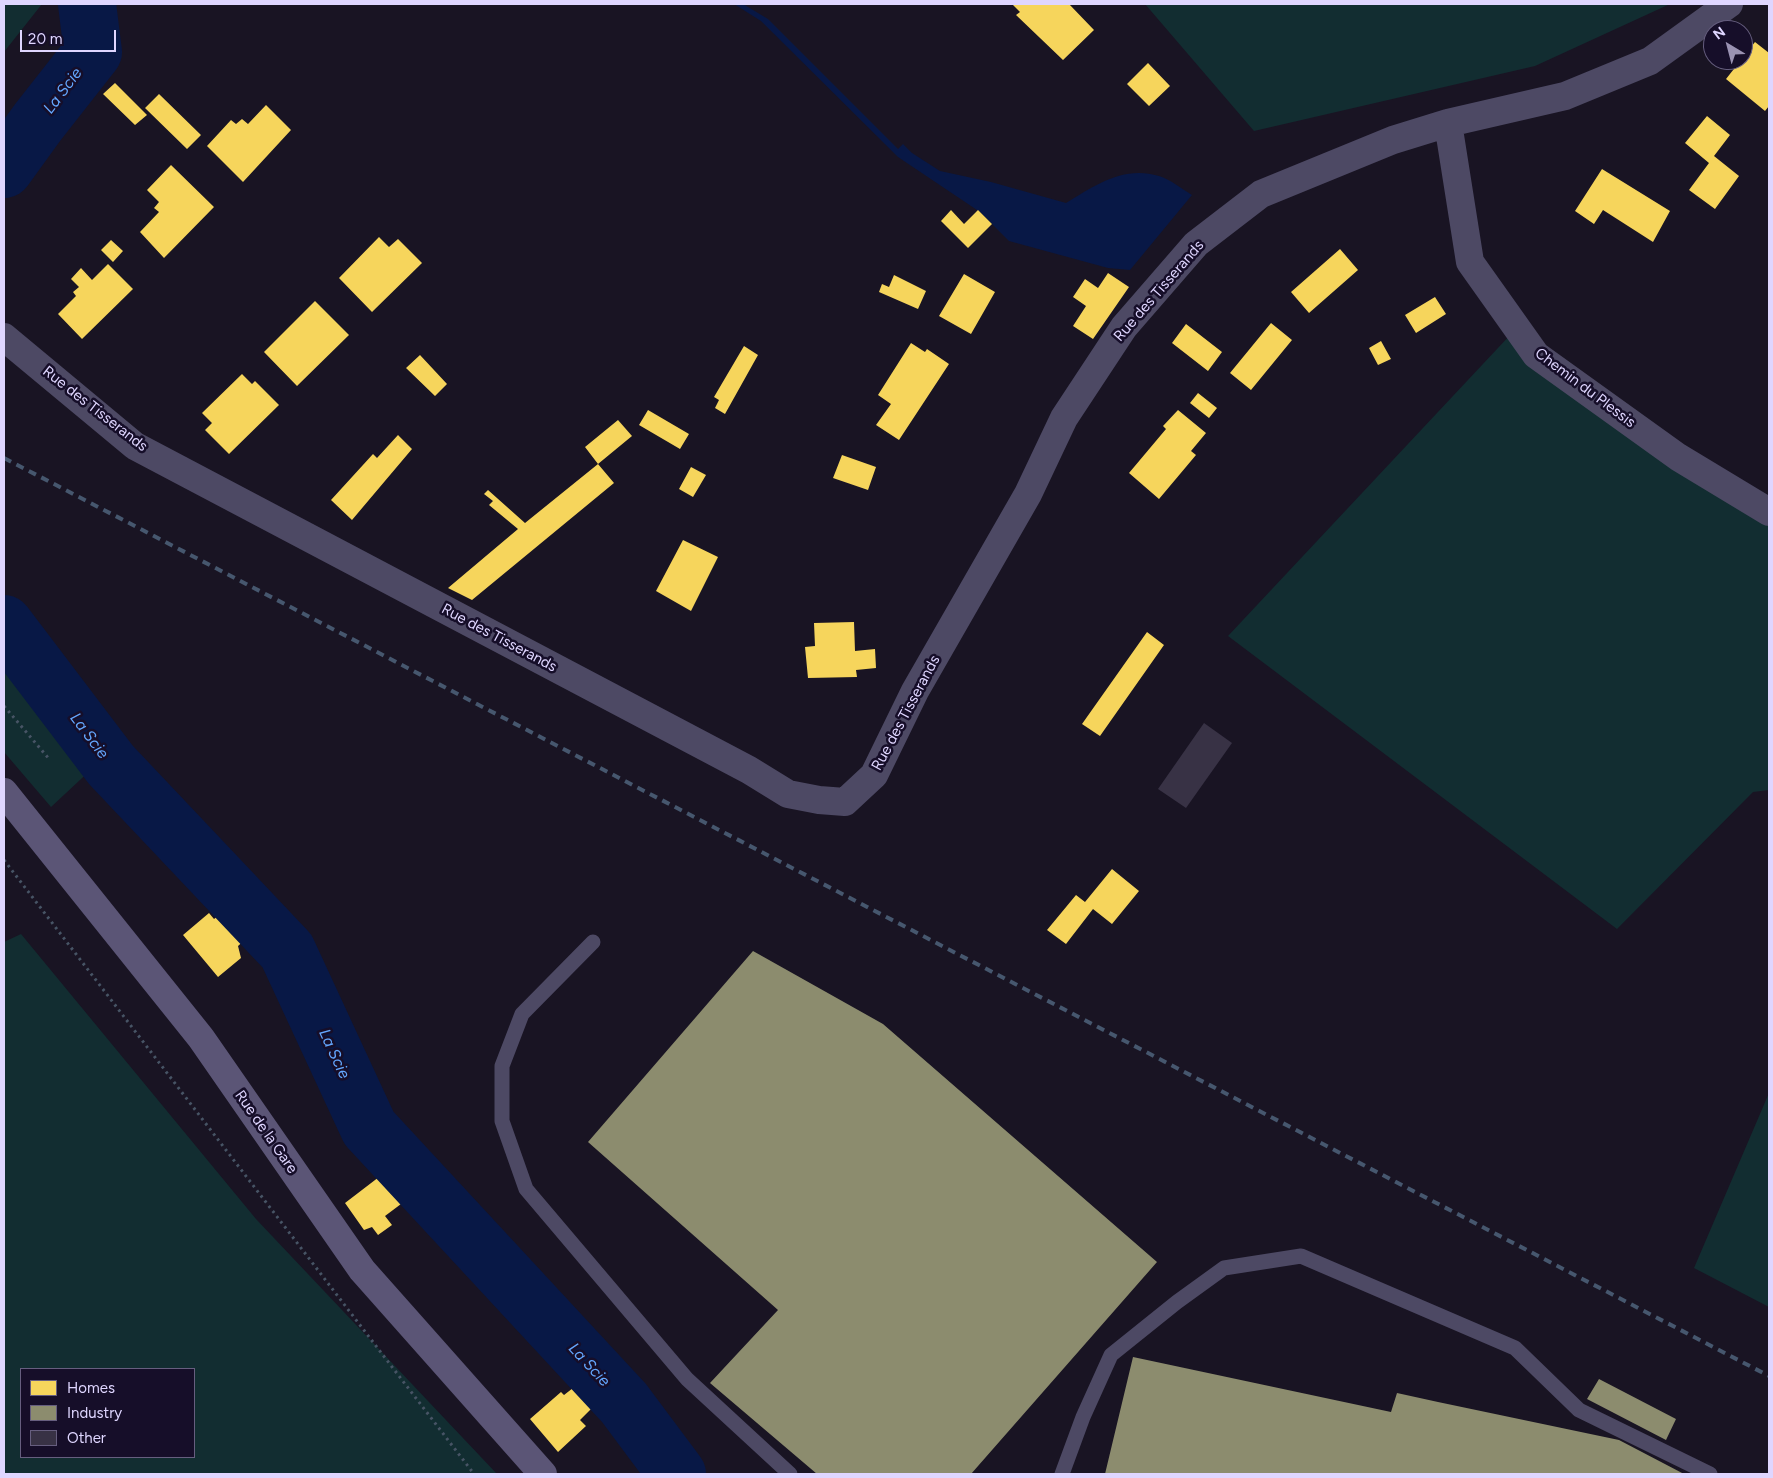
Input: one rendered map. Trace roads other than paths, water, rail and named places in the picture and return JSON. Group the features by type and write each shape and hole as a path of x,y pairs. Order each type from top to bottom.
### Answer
{"street":[{"path":"1448,123 1565,96 1650,61 1729,4"},
{"name":"Rue des Tisserands","path":"4,337 135,446 748,770 788,794 819,800 845,802 874,775 915,690 1028,494 1064,418 1124,327 1196,244 1261,194 1392,140 1448,123"},
{"name":"Chemin du Plessis","path":"1448,123 1470,262 1536,355 1678,457 1769,512"},
{"name":"Rue de la Gare","path":"4,792 201,1038 362,1270 539,1470"}],"lane":[{"path":"593,942 522,1014 502,1066 502,1121 526,1189 687,1379 790,1474"},
{"path":"1062,1474 1083,1417 1111,1355 1177,1302 1224,1268 1301,1256 1515,1348 1579,1410 1710,1474"}],"water":[{"path":"734,4 743,4 768,19 898,149 903,144 912,153 940,171 991,182 1066,203 1098,184 1121,175 1133,173 1146,173 1163,177 1192,195 1130,270 1108,268 1009,241 980,212 898,157 761,21"}],"waterway":[{"name":"La Scie","path":"4,169 93,52 87,4"},
{"name":"La Scie","path":"4,624 111,765 287,951 369,1128 624,1403 677,1474"}],"railway":[{"path":"4,458 1769,1376"}]}
